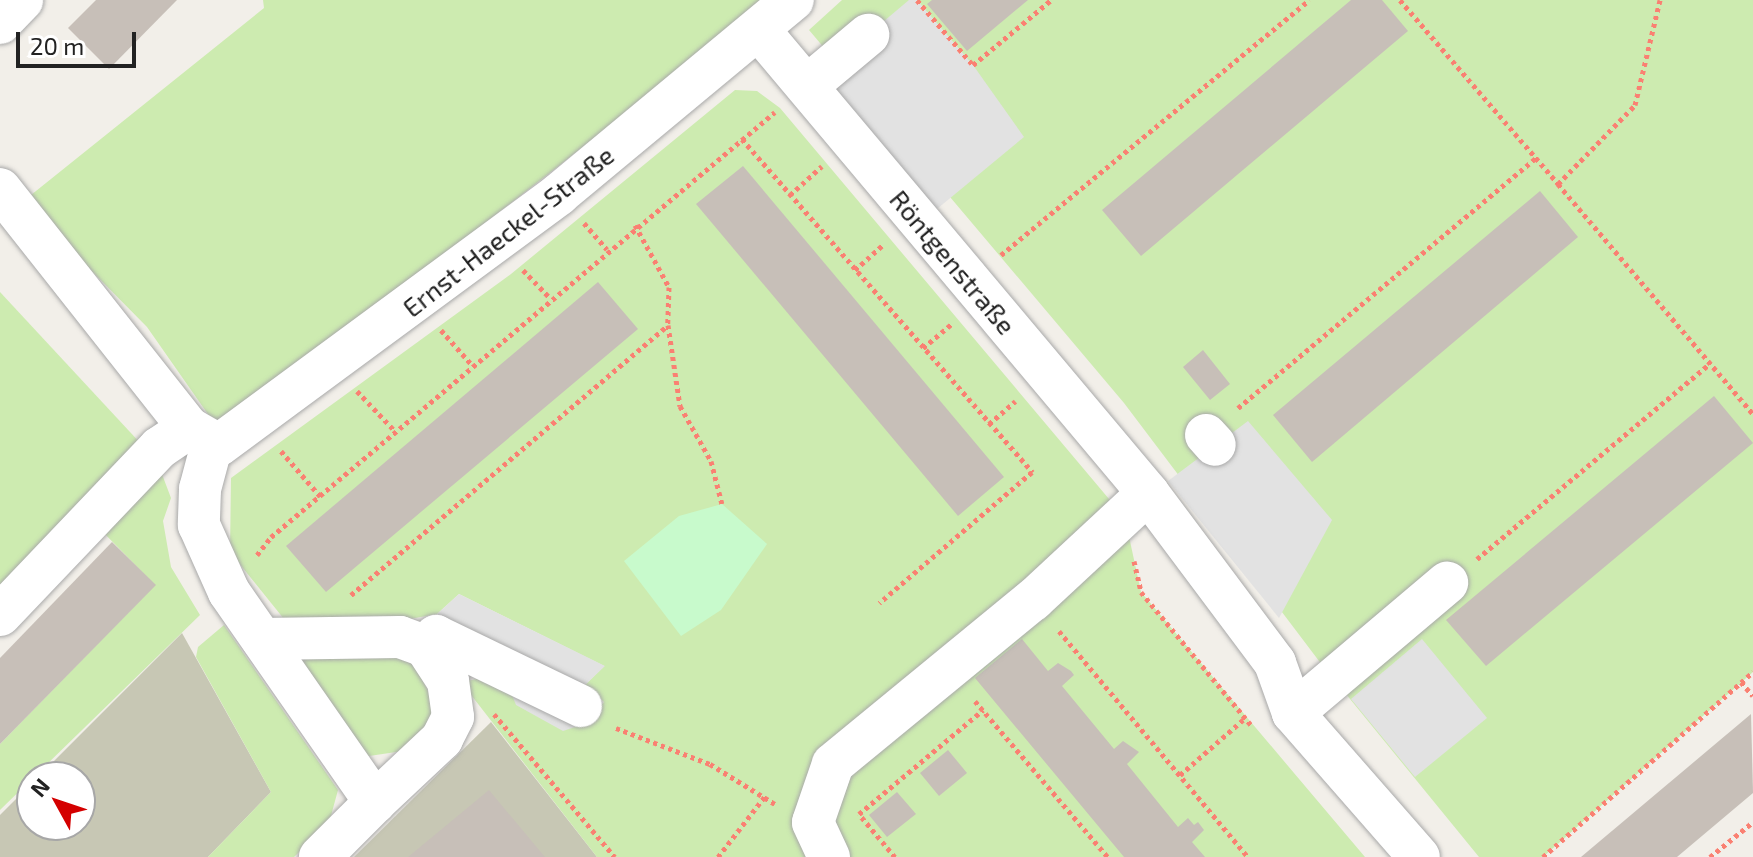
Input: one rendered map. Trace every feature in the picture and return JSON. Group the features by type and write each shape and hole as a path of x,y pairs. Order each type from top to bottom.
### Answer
{"street":[{"path":"0,23 22,0"},
{"name":"Ernst-Haeckel-Straße","path":"0,615 159,448 200,436 227,442 256,422 559,194 793,0"},
{"name":"Röntgenstraße","path":"759,30 968,282 1136,506 1275,663 1293,713 1419,857"},
{"path":"807,86 868,35"},
{"path":"0,189 200,436 199,525 229,592 375,802"},
{"path":"829,857 819,845 813,822 833,764 1033,600 1136,506"},
{"path":"1293,713 1447,583"},
{"path":"425,646 436,636 581,706"},
{"path":"262,639 400,637 425,646 448,681 453,717 442,739 320,857"}],"path":[{"path":"917,0 973,65 1051,0"},
{"path":"968,282 1309,0"},
{"path":"1400,0 1753,414"},
{"path":"1558,184 1635,105 1660,0"},
{"path":"229,592 271,537 635,225 807,86"},
{"path":"742,139 1032,472 879,603"},
{"path":"1210,440 1536,158"},
{"path":"635,225 669,287 668,325 680,406 711,461 722,504"},
{"path":"348,597 668,325"},
{"path":"1447,583 1709,364"},
{"path":"332,365 395,431"},
{"path":"256,422 320,496"},
{"path":"1136,506 1141,592 1255,730"},
{"path":"1033,600 1248,857"},
{"path":"948,670 1108,857"},
{"path":"1543,857 1753,672"},
{"path":"1741,682 1753,696"},
{"path":"450,698 484,701 615,857"},
{"path":"581,706 601,721 680,750 766,795 718,857"},
{"path":"895,857 859,814 983,710"},
{"path":"1180,775 1245,718"},
{"path":"1710,857 1753,822"}],"shaded area":[{"path":"909,0 917,0 973,65 1024,137 920,223 807,86"},
{"path":"1248,421 1332,520 1279,618 1168,481"},
{"path":"459,594 605,666 585,685 437,614"},
{"path":"182,633 271,792 208,857 0,857 0,815 16,799 16,841 96,841 96,761 54,761"},
{"path":"1422,639 1487,718 1415,777 1351,699"},
{"path":"507,682 584,724 563,731 516,705"},
{"path":"491,722 597,857 354,857"}],"green space":[{"path":"263,0 763,0 683,69 219,430 147,327 75,254 31,195 264,8"},
{"path":"842,0 1753,0 1753,672 1543,857 1479,857 1319,661 1124,403 809,30"},
{"path":"735,90 757,91 780,108 1125,518 1141,592 1365,857 597,857 461,682 504,674 584,724 604,702 585,685 604,666 459,594 437,614 410,619 284,619 230,552 231,478 511,274"},
{"path":"0,292 143,446 0,593"},
{"path":"157,461 171,498 163,521 171,567 200,615 50,761 16,761 16,794 0,810 0,744 155,585 97,526"},
{"path":"722,504 767,544 721,610 681,636 624,561 679,516"},
{"path":"224,625 338,790 329,823 294,857 208,857 271,792 196,657 198,647"},
{"path":"379,650 415,664 434,704 428,728 403,751 369,756 344,739 295,656"}],"building":[{"path":"96,0 177,0 109,69 68,28"},
{"path":"932,0 1028,0 967,51 927,4"},
{"path":"1351,0 1382,0 1408,31 1141,256 1102,210"},
{"path":"743,166 1004,477 958,516 696,204"},
{"path":"1540,191 1578,237 1312,462 1273,415"},
{"path":"598,282 638,329 326,592 286,546"},
{"path":"1203,350 1230,384 1210,400 1183,367"},
{"path":"1714,396 1753,443 1486,666 1446,620"},
{"path":"112,542 156,585 0,744 0,658"},
{"path":"1022,639 1048,671 1058,663 1071,671 1074,675 1062,686 1114,749 1123,741 1139,752 1127,764 1178,827 1188,818 1194,825 1198,822 1204,830 1192,842 1205,857 1124,857 975,678"},
{"path":"1751,714 1753,793 1677,857 1581,857"},
{"path":"948,750 967,773 939,796 920,773"},
{"path":"489,790 545,857 408,857"},
{"path":"897,792 916,814 887,837 869,815"}]}
